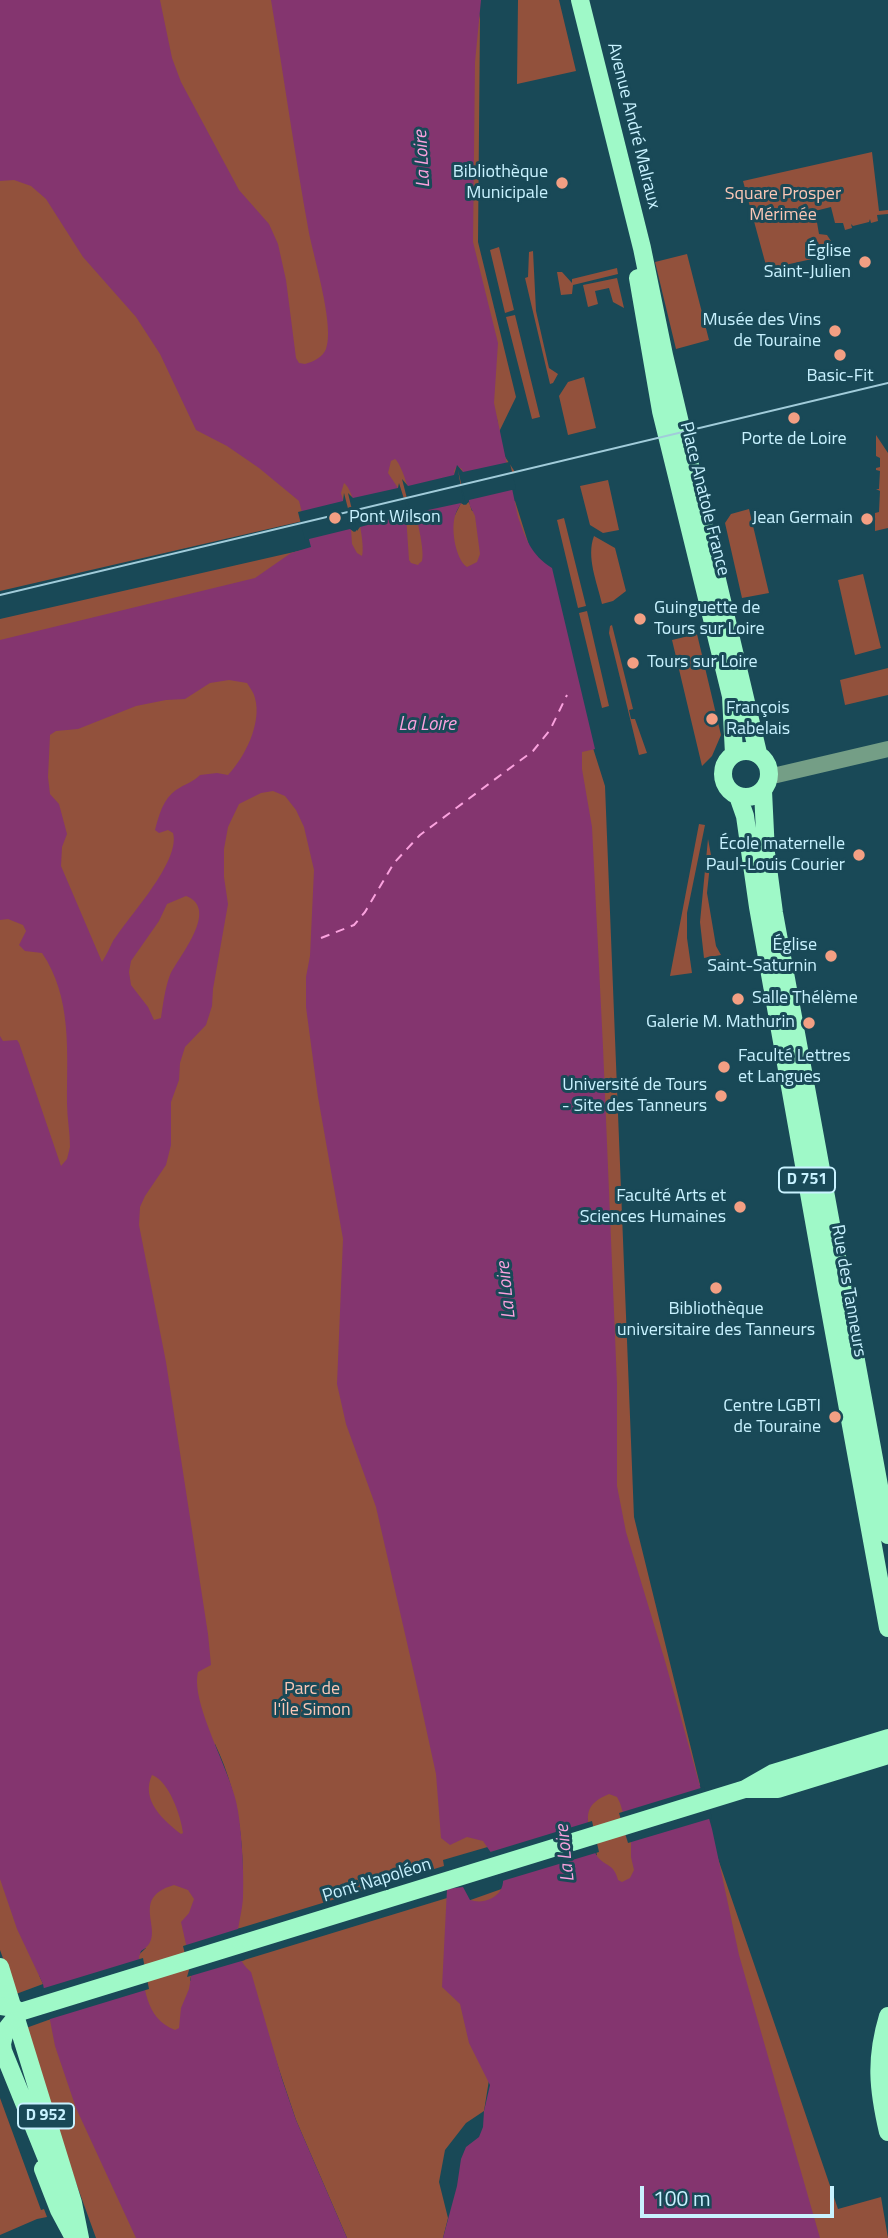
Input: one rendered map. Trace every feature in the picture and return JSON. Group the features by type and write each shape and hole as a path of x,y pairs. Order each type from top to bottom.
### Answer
{"main road":[{"name":"Avenue André Malraux","path":"569,0 591,90 601,113 640,258"},
{"name":"Avenue André Malraux","path":"580,0 640,258"},
{"name":"Place Anatole France","path":"640,258 758,753"},
{"name":"Place Anatole France","path":"640,258 642,311 661,411 731,696 734,754"},
{"path":"742,750 758,753 767,762 766,783 755,796 738,796 731,792 723,776 727,760 742,750"},
{"name":"Rue des Tanneurs","path":"766,783 766,853 774,913 888,1535"},
{"name":"Rue des Tanneurs","path":"738,796 745,816 758,907 888,1628"},
{"path":"763,1784 787,1768 888,1738"},
{"path":"763,1784 778,1789 888,1755"},
{"name":"Pont Napoléon","path":"5,2014 763,1784"},
{"path":"0,1967 5,2014 3,2051 77,2238"},
{"name":"D 952","path":"5,2014 73,2203 77,2238"},
{"path":"888,2016 884,2048 878,2066 880,2098 888,2132"},
{"path":"0,2062 59,2210 77,2238"}],"street":[{"path":"766,783 777,775 888,749"}],"green space":[{"path":"0,0 477,0 480,19 478,242 516,397 499,432 497,419 490,434 515,472 0,591"},
{"path":"518,0 559,0 576,71 517,84"},
{"name":"Square Prosper Mérimée","path":"872,152 879,211 888,210 888,214 877,215 878,221 871,223 870,219 869,222 853,226 851,224 852,228 845,230 843,223 835,223 831,207 815,211 819,234 827,235 839,253 767,269 743,181"},
{"path":"499,247 514,310 505,313 490,250"},
{"path":"533,251 536,311 549,368 558,374 550,384 525,278 528,277 529,252"},
{"path":"687,254 709,340 676,349 655,262"},
{"path":"617,268 618,274 573,285 572,294 561,295 557,272 562,272 572,283 572,279"},
{"path":"617,278 624,308 613,302 609,288 595,291 598,304 588,307 583,285"},
{"path":"515,315 540,417 532,419 506,317"},
{"path":"584,377 596,428 568,435 559,396 568,382"},
{"path":"876,435 888,453 888,528 875,531 875,513 879,512 880,491 876,489 879,489 880,471 876,468 880,467 880,458 876,456"},
{"path":"608,480 619,530 603,533 590,525 580,486"},
{"name":"La Loire","path":"515,501 605,786 634,1517 700,1785 622,1808 704,1818 838,2209 881,2197 888,2238 448,2238 506,2105 489,2080 484,2111 466,2123 445,2150 439,2182 448,2218 443,2238 347,2238 296,2120 245,1968 284,2100 342,2238 96,2238 26,2028 51,2019 54,2034 146,1948 39,1975 43,1984 16,1994 0,1950 0,619 351,539 351,529 355,532 359,527 407,523 406,515 411,519 414,514 416,523 455,515 461,503 465,505 469,502 472,511","holes":["215,1744 232,1788 241,1835 241,1906 237,1929 444,1866 443,1860 587,1818 597,1855 448,1908 447,1898 241,1961 190,1981 190,1957"]},
{"path":"749,509 769,593 742,598 725,523 731,514"},
{"path":"564,518 586,606 578,608 557,520"},
{"path":"594,536 615,548 626,591 613,601 602,604 592,561"},
{"path":"863,574 881,648 855,655 838,580"},
{"path":"587,611 609,706 602,708 579,613"},
{"path":"612,625 633,709 629,710 631,719 635,719 647,753 639,755 609,633"},
{"path":"697,634 721,735 712,756 702,766 672,640"},
{"path":"888,668 888,695 845,705 840,680"},
{"path":"699,824 705,825 687,913 692,973 670,976"},
{"path":"708,839 711,855 707,893 716,946 721,955 704,958 700,922"},
{"path":"0,2098 41,2210 44,2209 47,2217 0,2235"}],"water":[{"name":"La Loire","path":"0,0 160,0 172,58 181,82 239,190 269,224 278,244 286,280 296,358 299,363 311,362 325,352 328,325 309,233 271,0 481,0 475,62 473,242 498,343 494,403 518,517 534,552 552,568 595,749 582,752 582,769 592,827 603,1047 617,1384 617,1486 626,1532 712,1829 739,1955 820,2238 443,2238 461,2159 466,2147 479,2137 483,2127 490,2085 469,2043 460,2004 442,1987 447,1889 463,1887 470,1900 484,1901 496,1896 503,1885 503,1878 483,1841 467,1837 450,1845 441,1838 436,1774 376,1507 346,1424 337,1384 343,1239 318,1097 306,1007 314,870 304,827 296,810 285,796 273,791 261,793 239,804 228,827 224,849 224,877 228,904 212,1006 206,1025 185,1047 179,1080 171,1102 171,1145 166,1165 140,1207 139,1225 166,1362 208,1634 211,1665 198,1672 197,1686 206,1721 235,1796 239,1821 243,1887 237,1946 243,1964 251,1972 296,2120 347,2238 136,2238 76,2108 55,2046 43,1984 17,1929 0,1879 0,1036 3,1041 17,1040 19,1043 61,1166 67,1159 70,1147 66,1025 59,988 42,953 25,951 19,945 26,931 23,925 8,919 0,920 0,640 255,578 291,553 311,547 299,501 259,468 227,446 196,430 160,354 136,317 83,257 46,199 31,186 14,180 0,181","holes":["395,459 404,476 418,525 423,553 422,561 418,565 409,560 406,515 398,488 388,473 391,461","457,466 462,469 470,506 475,516 480,554 477,562 467,567 459,557 454,534 454,519 461,503 454,471","344,483 352,495 358,517 362,556 352,544 351,529 341,493","229,680 247,683 257,708 254,729 246,749 228,775 200,775 176,790 165,803 155,830 159,833 168,830 173,833 169,859 102,962 61,866 62,847 67,834 59,804 50,794 50,735 56,731 78,729 136,706 185,699 210,683","186,896 195,902 199,911 194,933 170,975 161,1018 154,1020 148,1007 131,985 129,972 131,961 159,921 167,904","152,1775 164,1784 169,1792 183,1833 161,1816 149,1793","609,1794 617,1797 620,1803 631,1839 634,1870 630,1878 622,1882 594,1850 588,1817 595,1802","174,1885 188,1890 194,1899 189,1913 181,1922 192,1971 189,1989 181,2008 179,2028 175,2030 165,2025 152,2009 139,1957 152,1936 152,1899 160,1891"]}],"pier":[{"path":"509,459 516,489 469,500 466,505 458,470 464,505 461,503 414,513 412,518 402,479 408,486 454,475 457,465 463,472 509,462"},
{"path":"399,483 410,518 406,515 360,527 357,531 348,493 353,498 398,488"},
{"path":"344,493 354,532 350,529 305,540 298,512 343,501"},
{"path":"704,1787 712,1818 628,1843 619,1813"},
{"path":"592,1821 599,1852 499,1882 498,1871 487,1853"},
{"path":"241,1928 239,1936 245,1960 187,1977 189,1970 183,1946"},
{"path":"143,1958 149,1989 47,2020 41,1989"}],"ferry route":[{"path":"321,938 354,925 365,912 394,863 420,835 533,751 550,730 567,695"}],"tram line":[{"path":"0,595 888,383"}],"place":[{"name":"Bibliothèque Municipale","path":"562,183"},
{"name":"Église Saint-Julien","path":"865,262"},
{"name":"Musée des Vins de Touraine","path":"835,331"},
{"name":"Basic-Fit","path":"840,355"},
{"name":"Porte de Loire","path":"794,418"},
{"name":"Pont Wilson","path":"335,518"},
{"name":"Jean Germain","path":"867,519"},
{"name":"Guinguette de Tours sur Loire","path":"640,619"},
{"name":"Tours sur Loire","path":"633,663"},
{"name":"François Rabelais","path":"712,719"},
{"name":"École maternelle Paul-Louis Courier","path":"859,855"},
{"name":"Église Saint-Saturnin","path":"831,956"},
{"name":"Salle Thélème","path":"738,999"},
{"name":"Galerie M. Mathurin","path":"809,1023"},
{"name":"Faculté Lettres et Langues","path":"724,1067"},
{"name":"Université de Tours - Site des Tanneurs","path":"721,1096"},
{"name":"Faculté Arts et Sciences Humaines","path":"740,1207"},
{"name":"Bibliothèque universitaire des Tanneurs","path":"716,1288"},
{"name":"Centre LGBTI de Touraine","path":"835,1417"}],"park label":[{"name":"Parc de l'Île Simon","path":"312,1700"}]}
